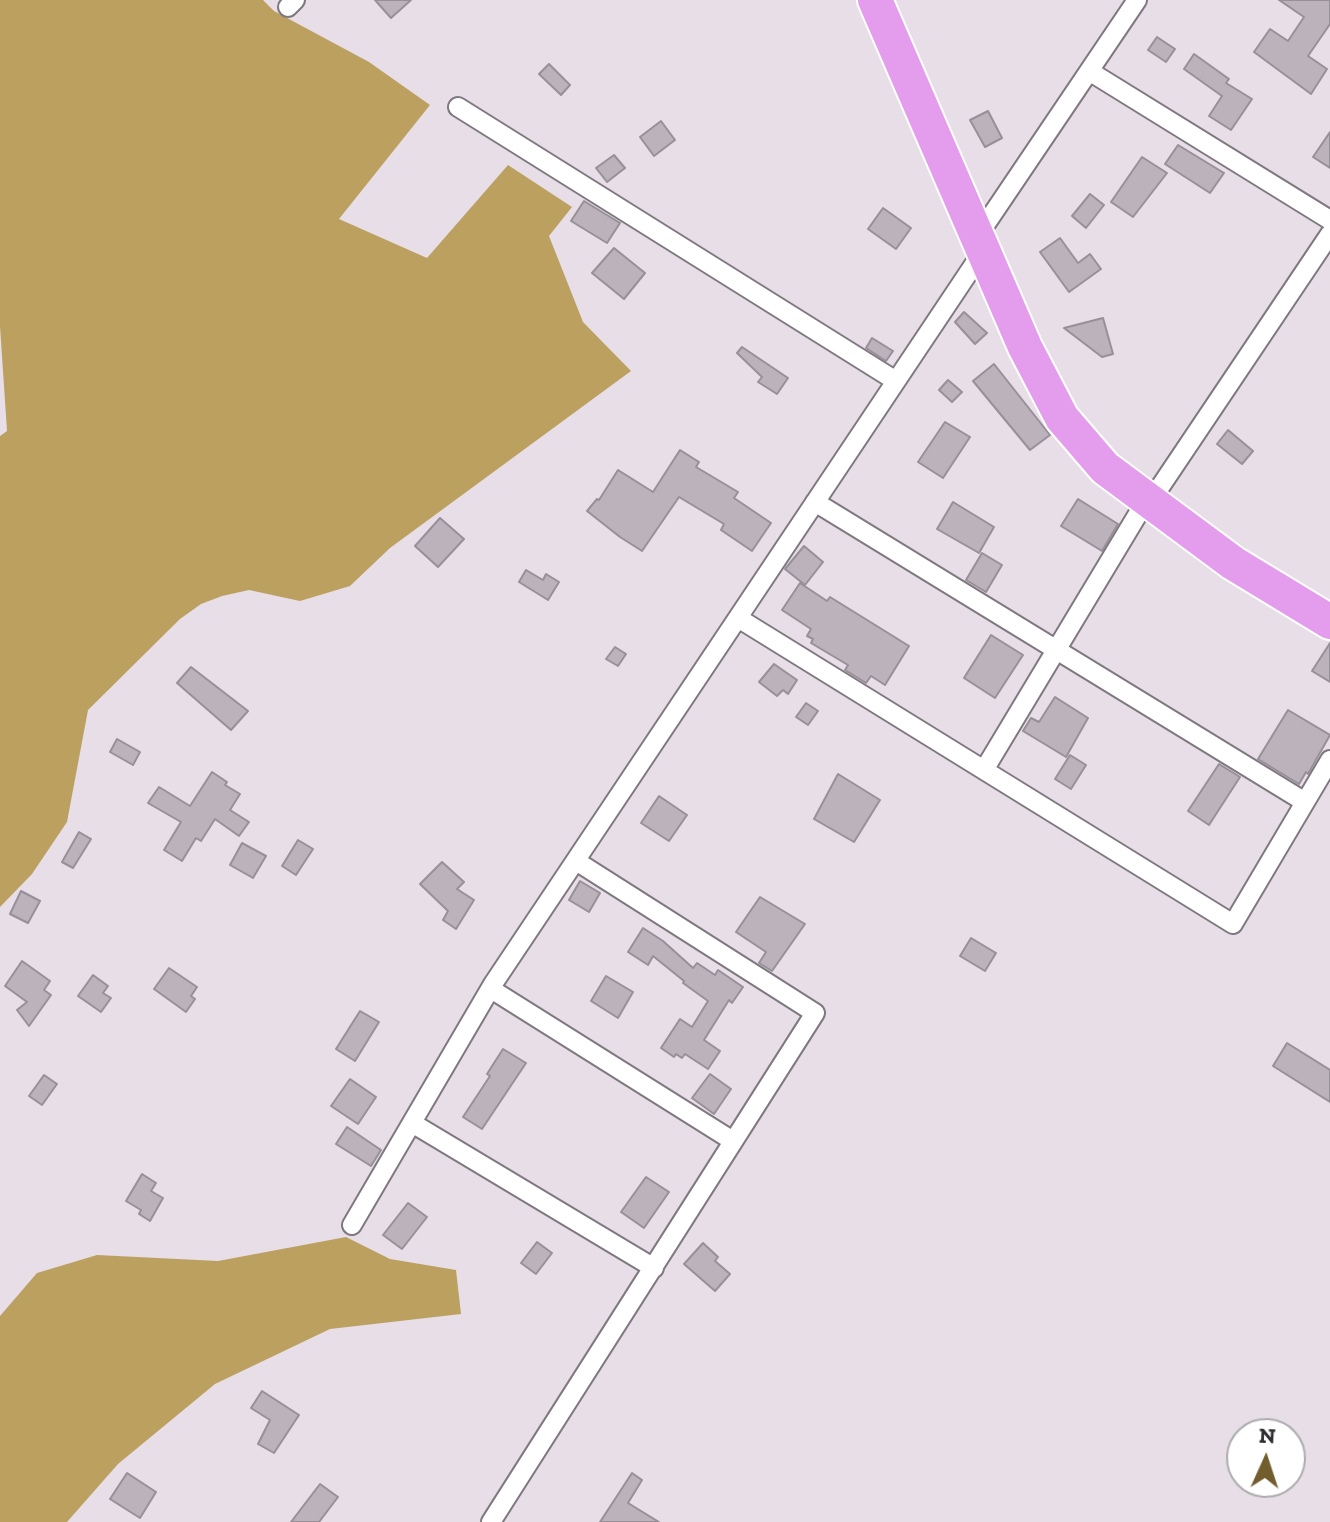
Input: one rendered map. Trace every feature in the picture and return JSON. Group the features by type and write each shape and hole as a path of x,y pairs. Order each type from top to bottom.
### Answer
{"highway":[{"path":"875,0 1025,347 1062,418 1105,468 1148,501 1233,563 1330,622"}],"street":[{"path":"352,1225 491,989 896,381 1089,71 1137,0"},
{"path":"1089,71 1330,220"},
{"path":"458,107 896,381"},
{"path":"984,770 1148,501 1330,234"},
{"path":"815,502 1305,802"},
{"path":"738,618 1233,924 1330,760"},
{"path":"491,1522 815,1013 576,861"},
{"path":"491,989 733,1141"},
{"path":"412,1123 654,1268"}],"shaded area":[{"path":"0,0 263,0 274,11 369,62 430,105 339,219 427,258 508,165 572,207 549,236 583,322 631,371 390,548 350,586 300,601 249,590 201,604 180,619 88,710 67,822 32,874 0,907 0,436 7,431 0,326"},
{"path":"346,1237 390,1259 456,1270 461,1314 330,1329 215,1384 118,1464 67,1522 0,1522 0,1316 37,1273 97,1255 218,1261"}],"building":[{"path":"375,0 411,0 391,18"},
{"path":"1279,0 1330,0 1330,24 1308,56 1327,69 1311,94 1254,52 1270,29 1288,41 1304,17"},
{"path":"1157,37 1175,49 1166,62 1148,50"},
{"path":"1194,54 1229,79 1226,83 1252,99 1231,130 1209,116 1222,96 1184,69"},
{"path":"549,64 570,85 561,95 539,74"},
{"path":"988,111 1002,138 985,147 970,120"},
{"path":"661,121 675,140 654,156 640,137"},
{"path":"1330,132 1330,168 1313,157"},
{"path":"1178,145 1224,173 1210,193 1165,164"},
{"path":"614,155 625,168 607,182 596,168"},
{"path":"1142,157 1167,173 1133,217 1111,202"},
{"path":"1090,194 1104,205 1086,228 1072,216"},
{"path":"584,201 620,223 607,243 571,221"},
{"path":"883,208 911,228 896,249 868,229"},
{"path":"1060,238 1078,263 1090,254 1101,269 1069,292 1040,252"},
{"path":"614,248 645,273 624,299 592,273"},
{"path":"964,312 987,333 975,344 955,322"},
{"path":"1103,318 1113,354 1102,357 1064,328"},
{"path":"872,338 893,351 886,361 866,348"},
{"path":"742,347 788,378 777,394 758,382 762,377 737,353"},
{"path":"994,364 1050,435 1030,450 973,381"},
{"path":"948,380 962,392 952,402 939,390"},
{"path":"945,422 970,437 943,478 918,462"},
{"path":"1228,430 1253,451 1242,464 1217,444"},
{"path":"680,450 699,462 696,467 738,492 734,498 771,523 752,551 721,530 724,524 679,497 642,551 587,511 599,500 618,470 653,492"},
{"path":"1078,499 1118,524 1102,551 1061,526"},
{"path":"953,502 994,527 979,553 937,529"},
{"path":"440,518 464,539 438,567 415,546"},
{"path":"804,546 823,562 805,585 785,569"},
{"path":"982,553 1002,565 986,592 966,580"},
{"path":"526,570 543,580 546,574 559,582 548,600 519,582"},
{"path":"800,583 827,601 830,597 909,646 885,685 871,676 866,683 845,670 848,665 811,643 813,639 807,636 811,629 782,610"},
{"path":"991,635 1023,655 995,698 964,678"},
{"path":"1330,643 1330,682 1312,671"},
{"path":"615,647 626,654 618,666 606,659"},
{"path":"774,664 797,680 788,694 783,690 777,696 759,682"},
{"path":"191,667 248,711 231,730 177,683"},
{"path":"1055,697 1088,718 1066,757 1023,731 1031,718 1039,722"},
{"path":"806,703 818,711 808,725 796,717"},
{"path":"1288,710 1330,735 1299,784 1258,759"},
{"path":"117,739 140,752 133,765 110,752"},
{"path":"1070,755 1086,765 1071,789 1055,779"},
{"path":"1219,764 1240,777 1209,825 1188,811"},
{"path":"212,772 240,794 230,810 249,822 239,836 215,819 201,841 196,838 182,861 164,850 181,822 148,803 159,787 190,806"},
{"path":"838,774 880,800 854,842 814,819"},
{"path":"659,796 687,815 669,841 641,823"},
{"path":"79,832 91,839 73,868 62,862"},
{"path":"298,840 313,849 296,875 282,866"},
{"path":"242,843 266,856 253,878 230,865"},
{"path":"442,862 464,882 457,889 474,900 456,929 443,920 448,911 420,884"},
{"path":"580,881 600,893 589,912 569,900"},
{"path":"21,891 40,901 28,923 10,914"},
{"path":"760,897 805,924 772,971 759,963 766,952 736,932"},
{"path":"643,928 693,968 697,963 715,975 718,970 743,987 732,1003 729,1000 704,1040 720,1051 708,1069 685,1054 682,1058 676,1054 674,1057 661,1048 680,1019 692,1027 708,1001 653,956 648,965 628,952"},
{"path":"971,938 996,953 985,971 960,956"},
{"path":"22,961 50,981 44,990 51,995 29,1026 17,1010 27,1002 5,986"},
{"path":"169,968 197,987 191,996 195,999 186,1012 154,989"},
{"path":"93,975 108,986 103,993 111,998 101,1012 78,996"},
{"path":"606,976 633,992 618,1018 591,1001"},
{"path":"360,1011 379,1022 355,1061 336,1049"},
{"path":"1287,1043 1330,1070 1330,1102 1273,1066"},
{"path":"503,1049 526,1063 482,1129 463,1117 490,1076 487,1074"},
{"path":"710,1074 731,1089 714,1114 692,1098"},
{"path":"44,1075 57,1084 42,1105 29,1096"},
{"path":"350,1079 376,1097 358,1124 331,1106"},
{"path":"347,1127 381,1150 371,1166 336,1144"},
{"path":"142,1174 156,1183 151,1191 163,1198 150,1221 139,1214 141,1210 126,1201"},
{"path":"646,1177 669,1192 644,1228 621,1212"},
{"path":"408,1203 427,1217 402,1249 383,1235"},
{"path":"537,1242 552,1253 536,1274 521,1263"},
{"path":"703,1243 718,1257 715,1261 730,1274 715,1291 684,1264"},
{"path":"262,1391 299,1415 274,1453 258,1444 270,1420 251,1408"},
{"path":"127,1473 156,1492 140,1518 110,1499"},
{"path":"632,1473 642,1480 628,1503 659,1522 600,1522"},
{"path":"320,1484 338,1497 319,1522 291,1522"}]}
